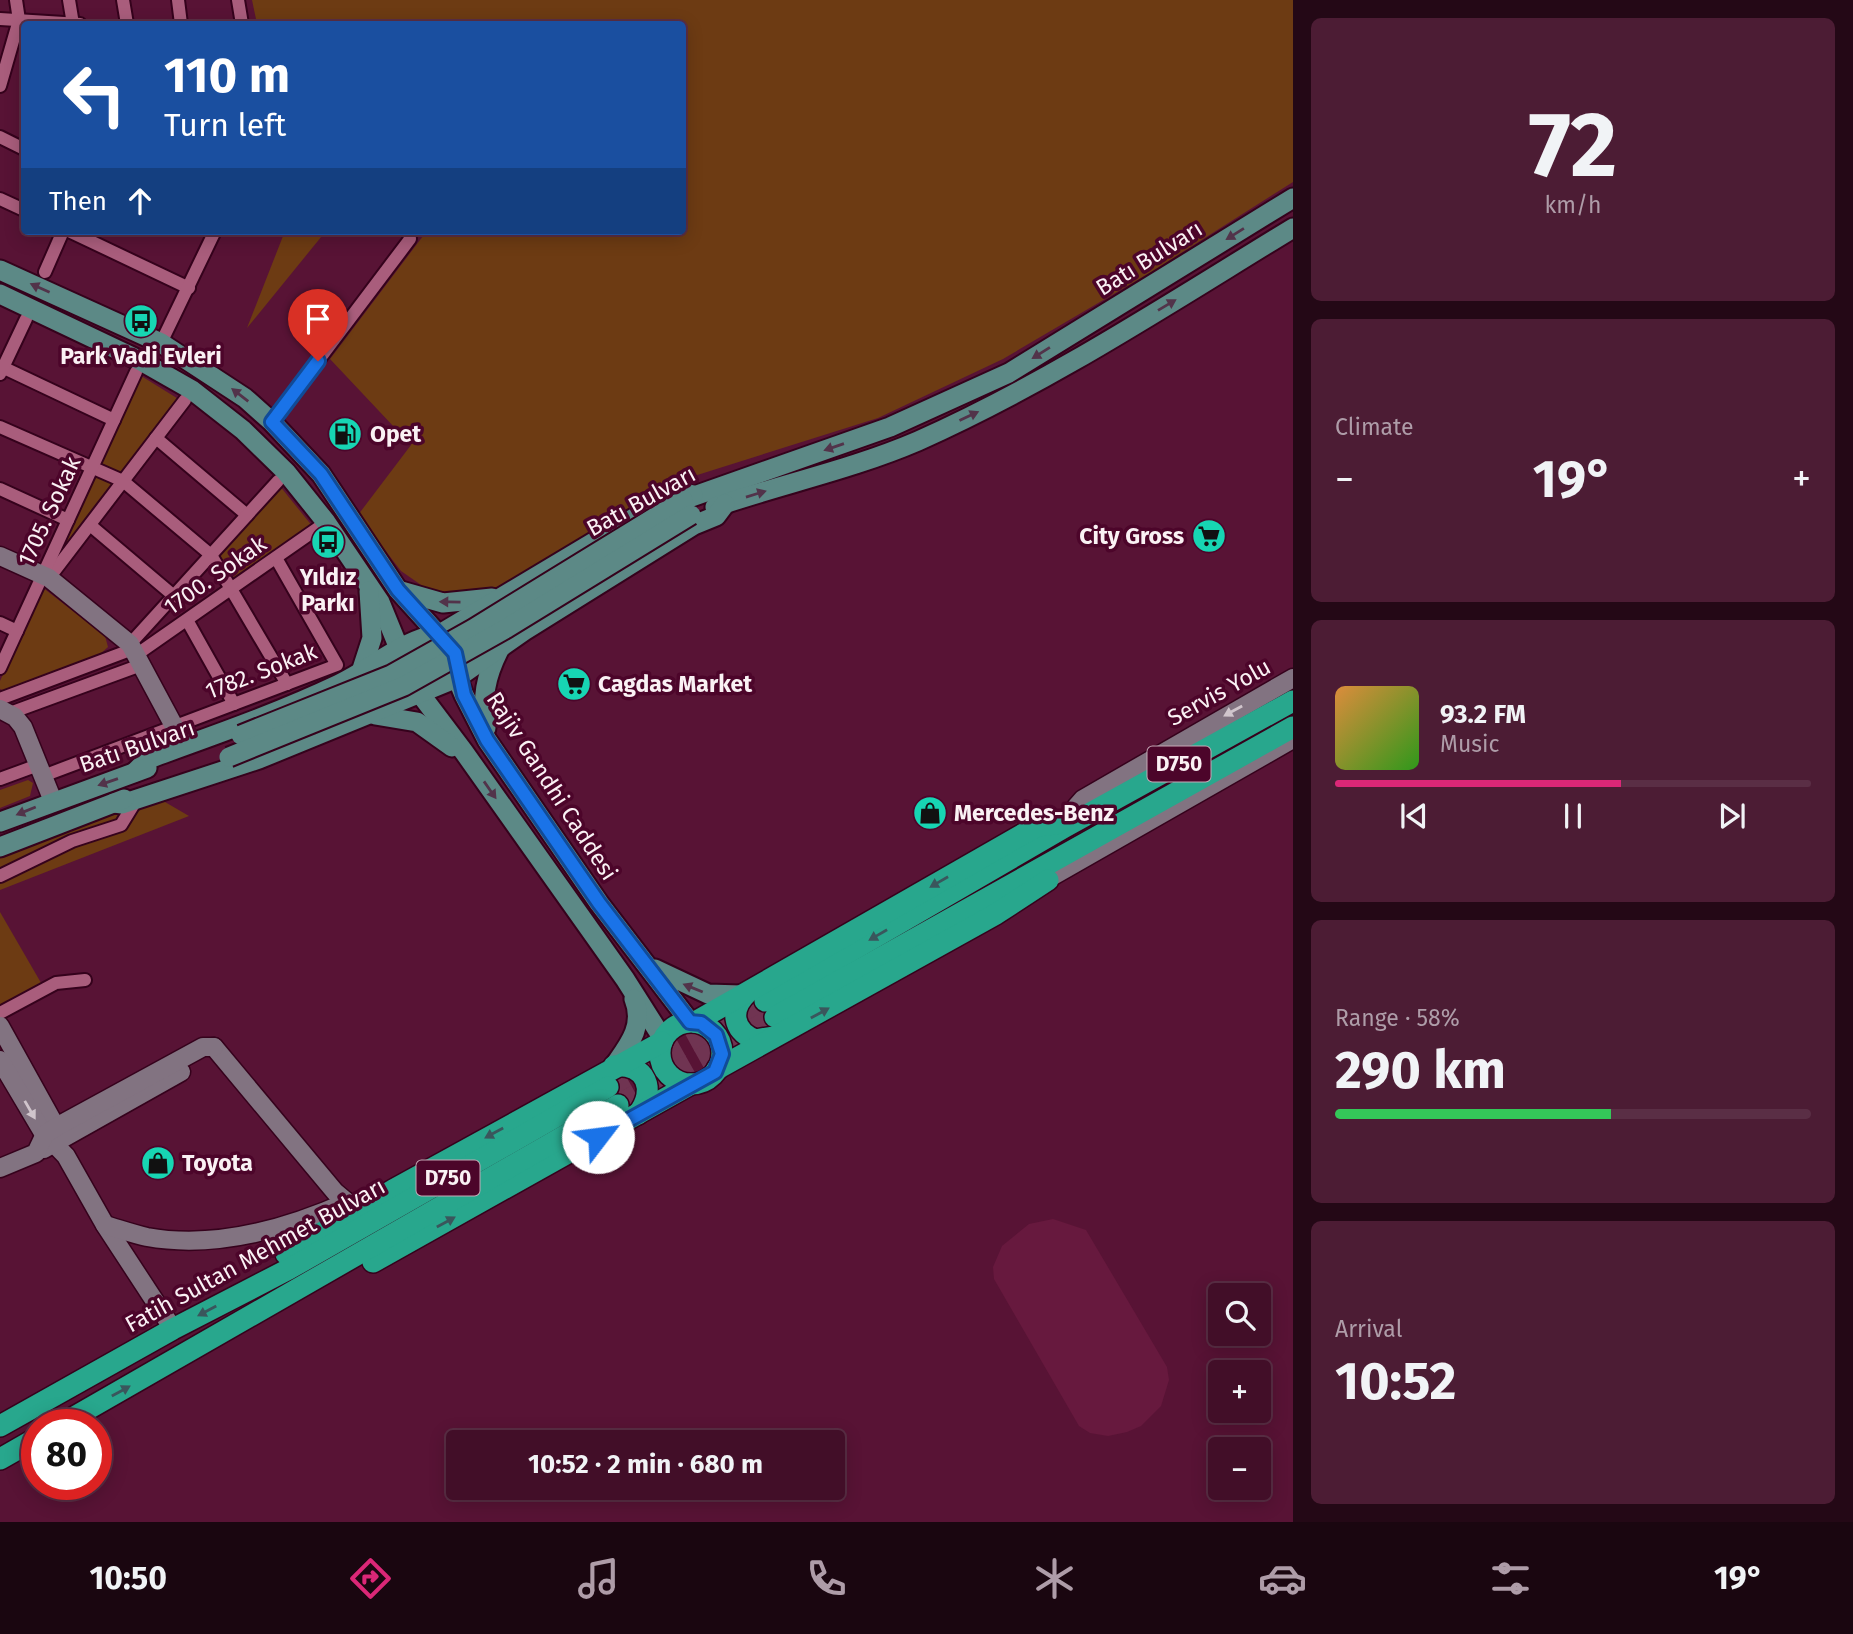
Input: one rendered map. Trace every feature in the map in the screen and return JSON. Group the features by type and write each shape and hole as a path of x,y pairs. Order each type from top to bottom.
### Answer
{"highway":[{"name":"D750","path":"763,1007 1069,825 1293,701"},
{"name":"D750","path":"763,1007 1082,846 1293,727"},
{"path":"254,1316 311,1297 691,1084 708,1078 763,1007 1026,833 1050,823 1069,825"},
{"path":"240,1294 284,1255 352,1206 662,1040 670,1029 763,1007 996,914 1053,876 1082,846"},
{"path":"692,1022 710,1028 716,1035 722,1054 717,1069"},
{"path":"662,1040 660,1056 667,1073 673,1079 691,1084"},
{"path":"614,1066 630,1066 644,1076 649,1092 646,1104 638,1114"},
{"name":"Fatih Sultan Mehmet Bulvarı","path":"0,1426 173,1329 613,1096 254,1316 89,1409"},
{"path":"0,1459 21,1447"}],"main road":[{"name":"Batı Bulvarı","path":"0,822 241,735 391,675 689,504 890,427 1009,373 1293,198"},
{"name":"Batı Bulvarı","path":"0,847 404,687 507,628 689,504 724,504 900,448 994,405 1063,368 1293,228"},
{"name":"Rajiv Gandhi Caddesi","path":"0,270 161,343 215,376 272,422 321,474 398,590 440,634 458,663 457,678 487,740 599,903 692,1022"},
{"path":"0,293 151,366 192,390 265,451 305,494 380,602 400,651 397,663 404,679 421,695 464,752 625,979 662,1040"},
{"path":"135,772 148,759 310,697 400,651 422,636 440,634 669,497 681,492 689,504"},
{"path":"114,803 122,804 226,771 421,695 457,678 683,531 716,516 724,504"},
{"path":"361,672 372,638 369,586"},
{"path":"398,590 443,603 503,596"},
{"path":"487,740 482,694 500,648"},
{"path":"371,715 417,722 464,752"},
{"path":"648,966 708,994 763,1007"},
{"path":"614,1066 632,1041 638,1023 637,1006 625,979"}],"street":[{"path":"0,86 19,20 16,0"},
{"path":"69,0 72,21"},
{"path":"123,0 126,21"},
{"path":"178,0 181,21"},
{"path":"238,0 242,21"},
{"path":"0,19 32,21"},
{"path":"0,137 21,148"},
{"path":"0,199 21,209"},
{"path":"45,272 61,235"},
{"path":"77,235 189,288"},
{"path":"161,343 214,235"},
{"path":"272,422 410,239 410,235"},
{"path":"26,319 1,370 114,419"},
{"name":"1705. Sokak","path":"0,668 46,577 68,520 136,372"},
{"path":"46,577 185,400"},
{"path":"0,427 91,470 123,481 211,555 233,588 287,684"},
{"path":"156,438 247,515"},
{"path":"53,801 23,727 3,707 135,653 174,596 278,481"},
{"path":"0,489 68,520"},
{"path":"89,525 174,596"},
{"name":"1700. Sokak","path":"135,653 318,528"},
{"path":"0,556 46,577 135,653 174,726"},
{"name":"1782. Sokak","path":"0,779 40,770 174,726 337,665 276,558"},
{"path":"187,620 234,704"},
{"path":"0,622 17,631"},
{"name":"Servis Yolu","path":"1026,833 1293,678"},
{"path":"1053,876 1293,739"},
{"path":"0,876 46,853 121,825 137,799"},
{"path":"1069,825 1076,807 1083,799"},
{"path":"37,832 46,853"},
{"path":"0,1013 56,983 85,980"},
{"path":"0,1026 57,1140 105,1225 173,1329"},
{"path":"0,1168 36,1153 203,1046 214,1047 352,1206 258,1232 201,1240 147,1237 105,1225"},
{"path":"0,1060 57,1140"}],"shaded area":[{"path":"252,0 1293,0 1293,182 1151,272 1003,359 878,418 691,477 510,583 474,596 444,595 424,587 401,571 358,515 411,445 330,359 423,235 686,235 686,21 256,21"},
{"path":"283,235 323,235 247,328"},
{"path":"138,374 180,400 121,478 95,469"},
{"path":"93,474 117,483 51,567"},
{"path":"279,485 313,527 235,579 217,552"},
{"path":"42,587 105,636 108,647 99,655 5,691 0,689 0,681"},
{"path":"28,780 33,783 30,796 0,808 0,790"},
{"path":"137,799 165,802 189,816 0,890 0,847"},
{"path":"0,912 44,988 0,1013"},
{"path":"1053,1219 1086,1230 1167,1367 1169,1380 1161,1406 1141,1426 1127,1432 1108,1436 1090,1433 1079,1426 994,1279 993,1267 1002,1246 1029,1224"}],"tunnel":[{"path":"608,1087 765,1001"},
{"path":"618,1105 775,1017"}],"place":[{"name":"Park Vadi Evleri","path":"141,321"},
{"name":"Opet","path":"345,434"},
{"name":"City Gross","path":"1209,536"},
{"name":"Yıldız Parkı","path":"328,542"},
{"name":"Cagdas Market","path":"574,684"},
{"name":"Mercedes-Benz","path":"930,813"},
{"name":"Toyota","path":"158,1163"}],"route":[{"path":"318,361 272,422 321,474 345,506 398,590 455,653 458,663 457,678 487,740 599,903 690,1022 701,1023 710,1028 720,1044 722,1054 719,1064 708,1078 691,1084 598,1137"}]}
